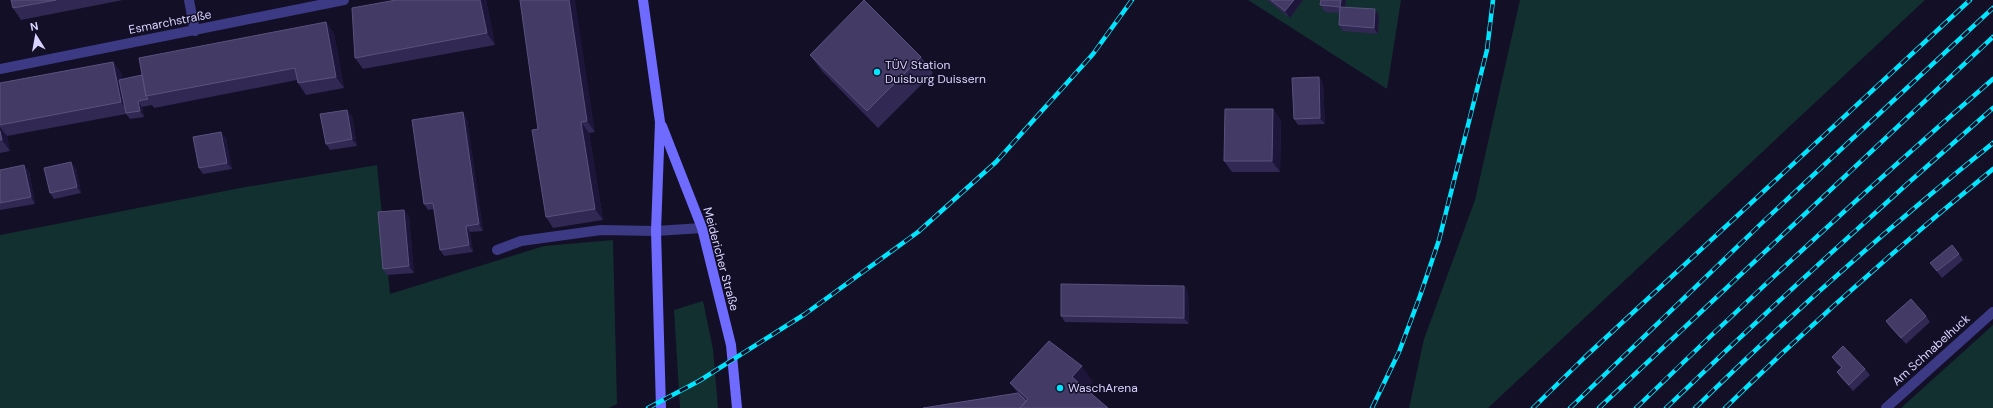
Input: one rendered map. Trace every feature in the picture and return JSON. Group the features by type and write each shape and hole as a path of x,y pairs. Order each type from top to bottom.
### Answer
{"main road":[{"name":"Meidericher Straße","path":"643,0 660,122 656,231 661,408"},
{"name":"Meidericher Straße","path":"660,122 702,228 731,345 737,408"}],"street":[{"path":"189,0 195,31"},
{"name":"Esmarchstraße","path":"0,69 344,0"},
{"path":"497,250 522,241 601,230 656,231 702,228"},
{"name":"Am Schnabelhuck","path":"1886,408 1993,312"}],"green space":[{"path":"1248,0 1401,0 1387,89"},
{"path":"1520,0 1925,0 1488,408 1409,408 1424,339 1475,200"},
{"path":"377,165 390,294 544,246 613,240 617,404 609,408 0,408 0,235 240,188"},
{"path":"703,301 713,349 718,408 680,408 674,310"},
{"path":"1993,325 1993,408 1901,408"}],"building":[{"path":"11,0 56,0 13,8"},
{"path":"396,0 480,0 487,33 355,58 352,8"},
{"path":"520,0 569,0 587,121 581,122 595,209 546,217 532,130 538,129"},
{"name":"TÜV Station Duisburg Duissern","path":"864,0 921,57 867,111 810,55"},
{"path":"1271,0 1294,0 1285,11"},
{"path":"1321,0 1341,0 1340,7 1320,5"},
{"path":"1340,7 1375,9 1374,28 1339,25"},
{"path":"326,22 336,77 298,83 295,68 146,96 139,58"},
{"path":"113,62 121,102 0,125 0,83"},
{"path":"142,75 146,96 148,99 138,101 140,111 126,113 119,80"},
{"path":"1319,77 1320,118 1294,119 1292,78"},
{"path":"1225,109 1273,109 1272,161 1224,161"},
{"path":"347,110 352,139 326,144 320,114"},
{"path":"463,112 479,224 466,226 469,245 440,250 433,203 424,204 412,120"},
{"path":"221,132 227,163 199,168 193,137"},
{"path":"71,162 77,187 50,193 44,168"},
{"path":"24,165 31,197 0,203 0,170"},
{"path":"404,210 409,266 383,269 378,212"},
{"path":"1952,245 1959,254 1937,271 1930,263"},
{"path":"1061,284 1184,286 1184,318 1061,316"},
{"path":"1911,299 1926,316 1901,338 1886,321"},
{"path":"1049,341 1082,366 1072,377 1108,408 1020,408 1028,399 1010,383"},
{"path":"1843,346 1865,369 1849,385 1837,372 1842,367 1832,357"},
{"path":"1018,393 1026,401 1020,408 923,408"}],"railway":[{"path":"648,408 699,381 805,314 918,232 996,162 1093,54 1132,0"},
{"path":"1372,408 1399,352 1439,240 1487,50 1493,0"},
{"path":"1533,408 1585,357 1970,0"},
{"path":"1570,408 1765,220 1993,8"},
{"path":"1599,408 1993,37"},
{"path":"1636,408 1812,241 1993,79"},
{"path":"1666,408 1828,256 1993,108"},
{"path":"1695,408 1767,339 1878,239 1993,143"},
{"path":"1725,408 1856,286 1924,226 1993,169"}],"place":[{"name":"TÜV Station Duisburg Duissern","path":"877,72"},
{"name":"WaschArena","path":"1060,388"}]}
